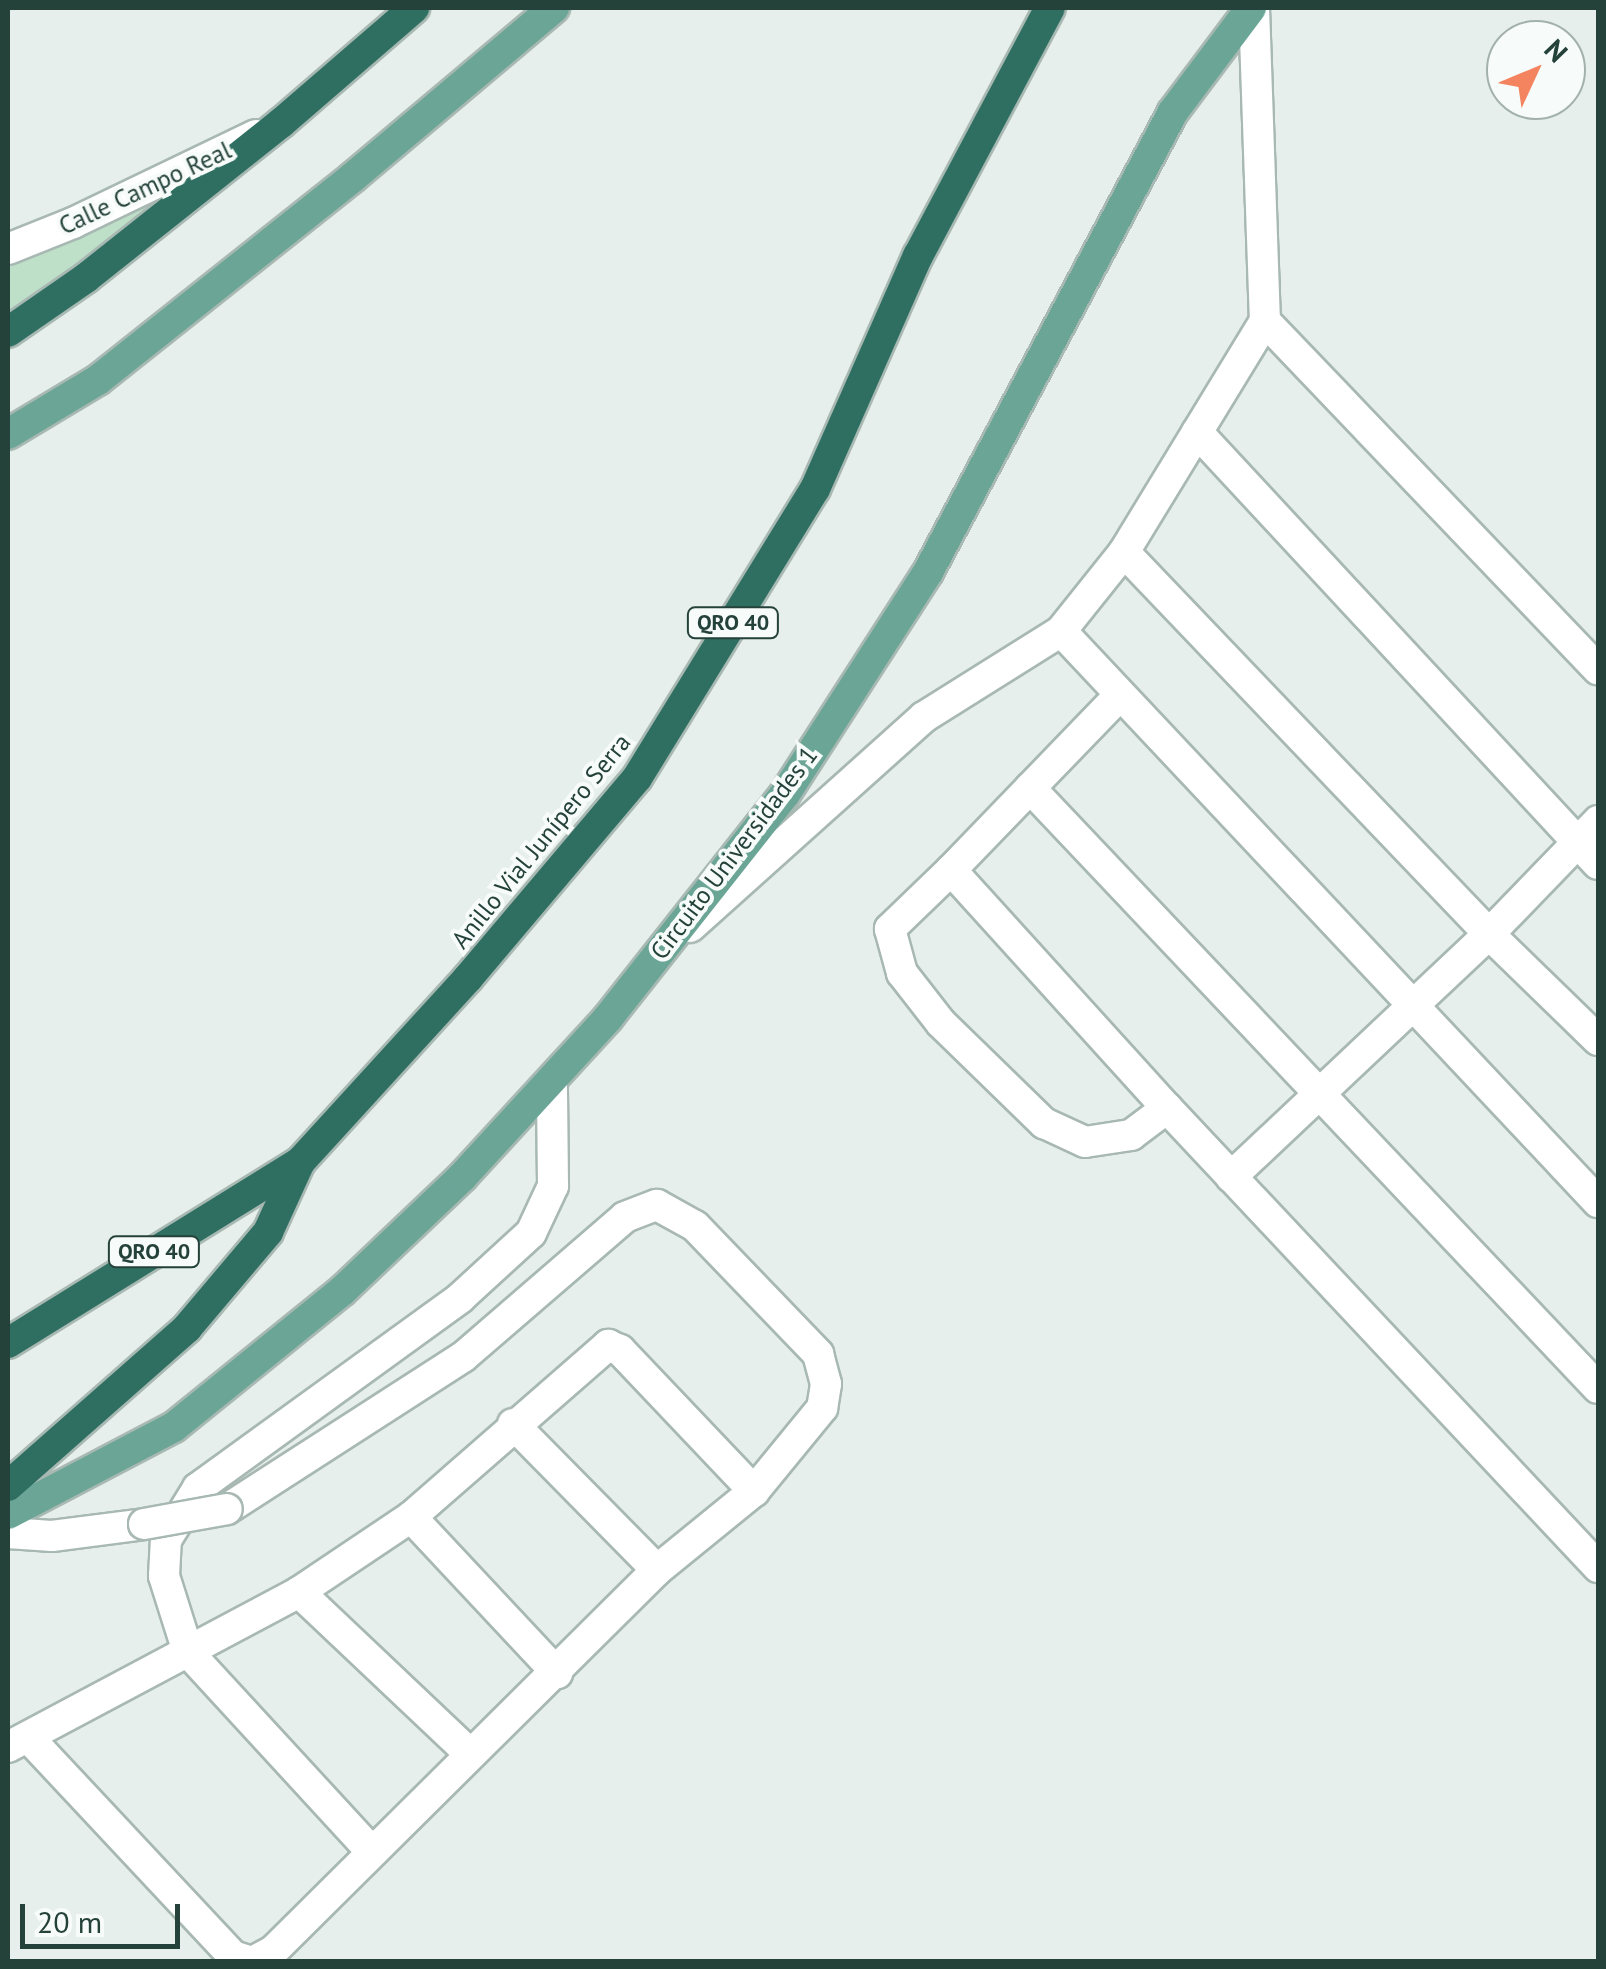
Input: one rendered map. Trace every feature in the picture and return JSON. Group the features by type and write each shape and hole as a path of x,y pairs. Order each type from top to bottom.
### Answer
{"highway":[{"path":"8,332 86,278 282,123 414,8"},
{"name":"Anillo Vial Junípero Serra","path":"8,1343 300,1162 468,978 637,778 815,490 918,256 1050,8"},
{"path":"8,1486 188,1328 268,1232 300,1162"}],"main road":[{"path":"8,434 98,380 353,177 554,8"},
{"name":"Circuito Universidades 1","path":"8,1514 174,1427 342,1290 462,1177 552,1083 785,794 927,574 1173,112 1252,8"}],"street":[{"path":"651,962 924,717 1061,631 1124,552 1266,321 1252,8"},
{"name":"Calle Campo Real","path":"8,249 73,223 282,123"},
{"path":"1266,321 1598,669"},
{"path":"1197,432 1587,831 1598,864"},
{"path":"1124,552 1490,934 1598,1040"},
{"path":"1061,631 1598,1202"},
{"path":"1119,696 890,929 902,973 942,1023 1044,1122 1085,1142 1130,1135 1167,1108"},
{"path":"1030,788 1598,1388"},
{"path":"1231,1176 1490,934 1587,831"},
{"path":"951,870 1167,1108 1598,1566"},
{"path":"372,1852 188,1652 164,1576 166,1540 198,1488 460,1298 531,1233 553,1186 552,1083"},
{"path":"8,1533 52,1536 228,1509 462,1357 626,1217 657,1205 696,1226 818,1354 826,1384 822,1408 754,1491 657,1570 273,1950 251,1962 234,1956 18,1742 299,1592 411,1517 608,1345 620,1350 754,1491"},
{"path":"513,1424 657,1570"},
{"path":"411,1517 557,1672"},
{"path":"299,1592 469,1752"}],"green space":[{"path":"281,123 8,332 8,249"}]}
